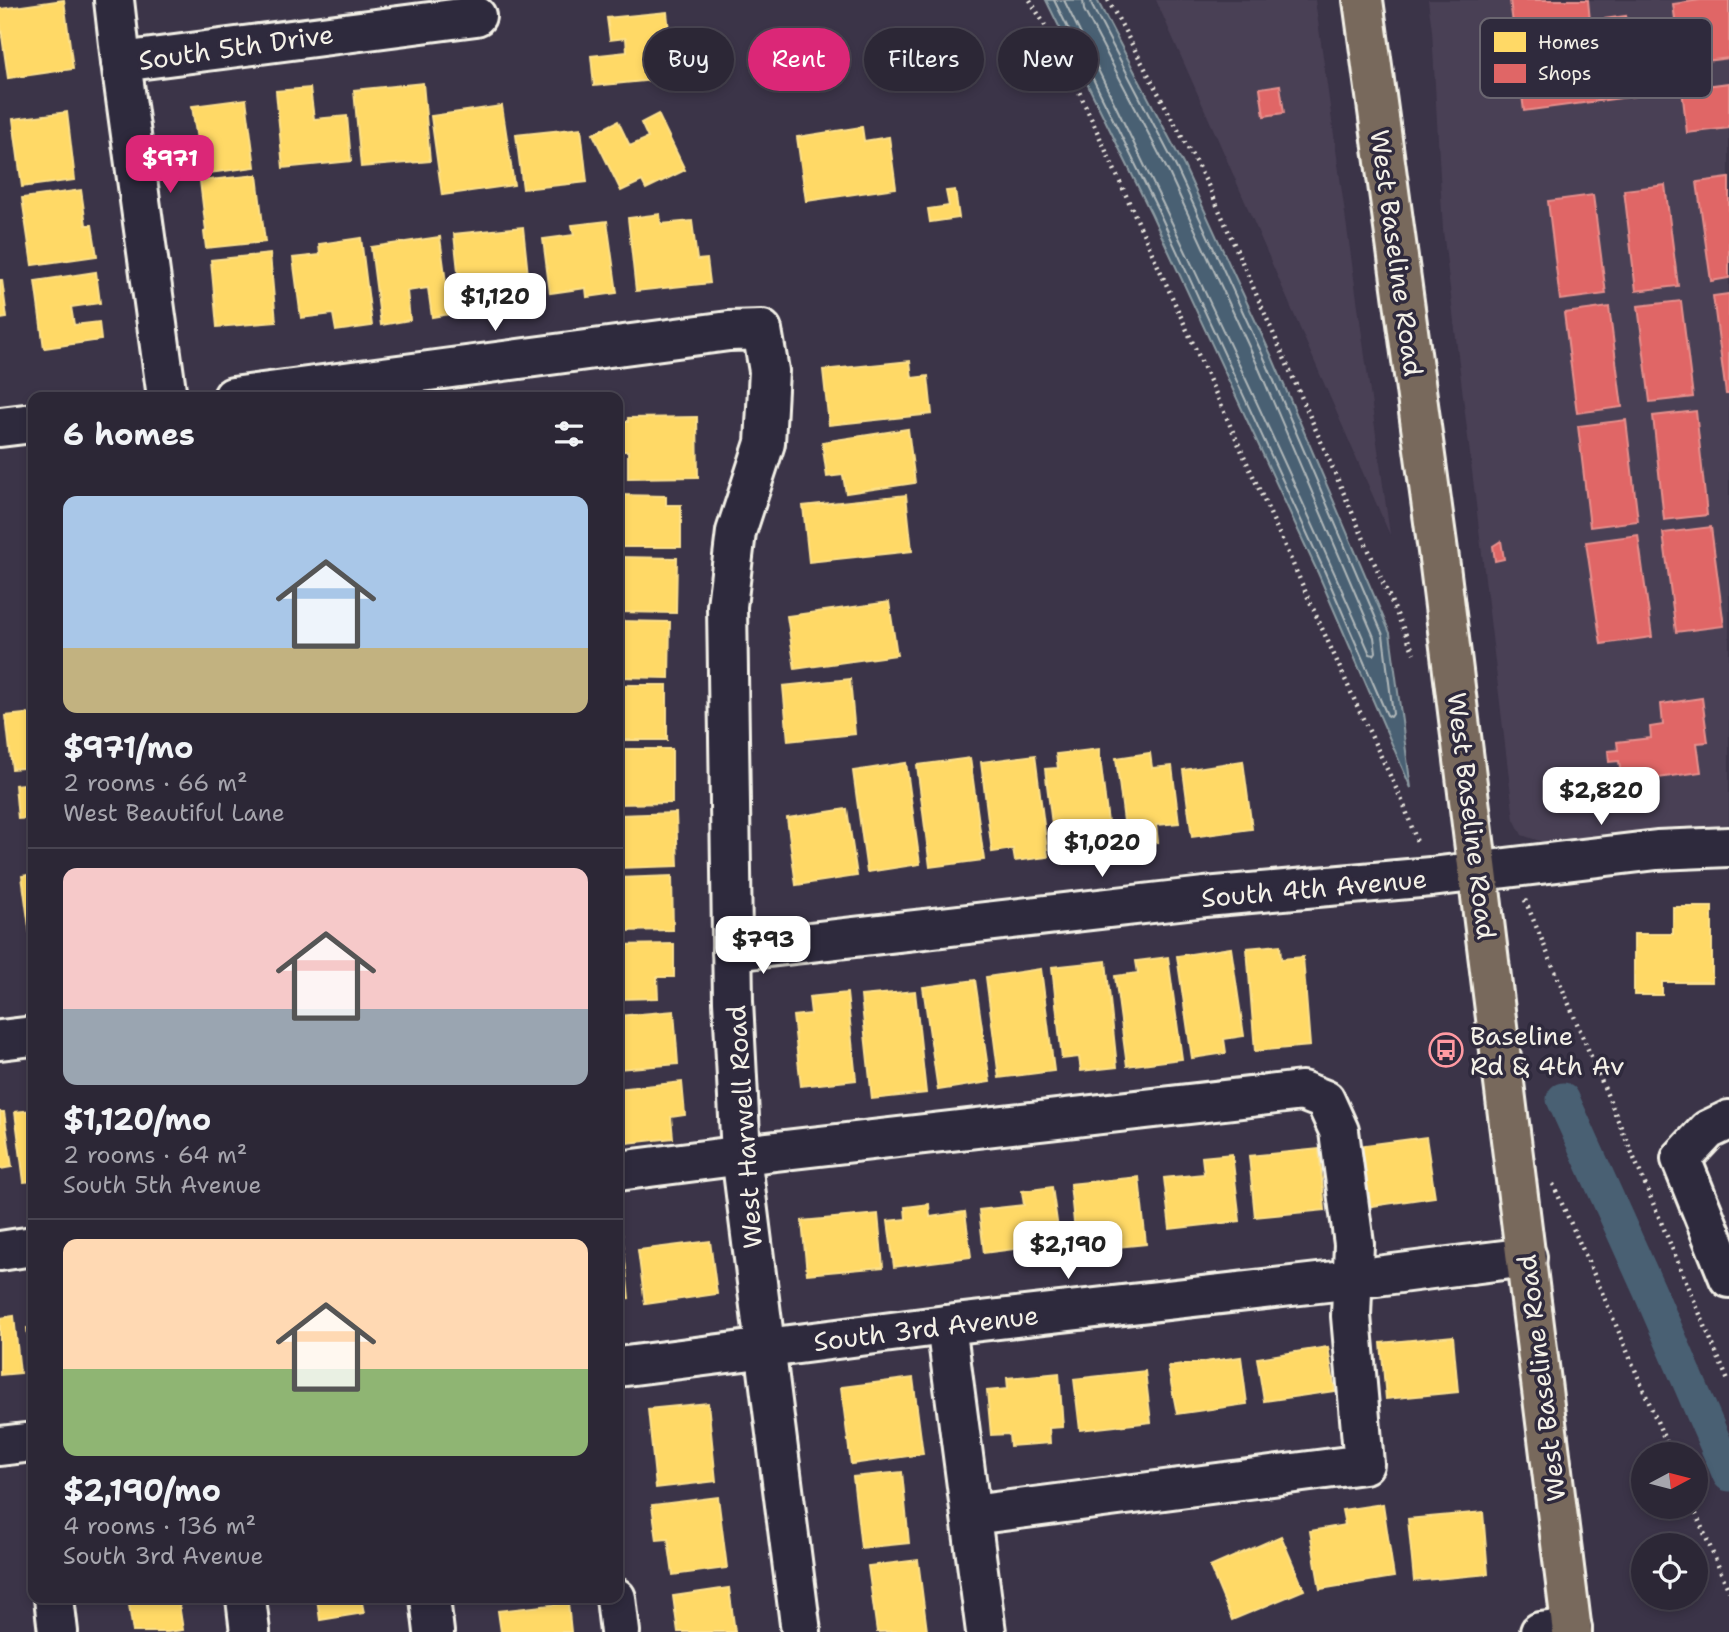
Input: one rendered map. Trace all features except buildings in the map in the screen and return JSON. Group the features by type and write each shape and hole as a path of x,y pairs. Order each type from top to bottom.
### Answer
{"main road":[{"name":"West Baseline Road","path":"1363,0 1440,566 1527,1257 1561,1631"}],"street":[{"path":"114,0 166,392"},
{"name":"South 5th Drive","path":"121,62 476,16"},
{"name":"West Harwell Road","path":"345,390 729,331 762,330 769,371 765,443 736,533 727,606 732,951 741,1156 801,1632"},
{"path":"313,392 345,390"},
{"path":"0,428 28,424"},
{"name":"South 4th Avenue","path":"732,951 1205,897 1479,872 1657,850 1729,847"},
{"path":"0,1040 28,1037"},
{"path":"623,1170 1302,1091 1325,1100 1339,1131 1354,1244 1351,1316 1364,1464 972,1515"},
{"path":"1729,1120 1708,1130 1681,1158 1729,1278"},
{"path":"0,1251 28,1248"},
{"name":"South 3rd Avenue","path":"623,1366 946,1325 1527,1257"},
{"path":"946,1325 986,1632"},
{"path":"0,1446 28,1443"},
{"path":"55,1603 58,1632"},
{"path":"247,1603 250,1632"},
{"path":"431,1603 434,1632"},
{"path":"617,1603 620,1632"}],"path":[{"path":"1030,0 1062,54 1404,805 1416,838"},
{"path":"1108,0 1209,187 1398,620"},
{"path":"1533,919 1729,1383"},
{"path":"1570,1222 1666,1442"},
{"path":"1698,1519 1729,1591"}],"shaded area":[{"path":"1156,0 1315,0 1390,535 1220,144"},
{"path":"1428,0 1729,0 1729,826 1684,826 1543,842 1522,835 1514,819 1443,230"}],"water":[{"path":"1046,0 1097,0 1184,166 1272,357 1390,633 1411,788 1318,573 1151,213 1091,91 1098,91 1098,28 1060,28"}],"waterway":[{"path":"1563,1099 1729,1475"}],"place":[{"name":"Baseline Rd & 4th Av","path":"1446,1050"}]}
